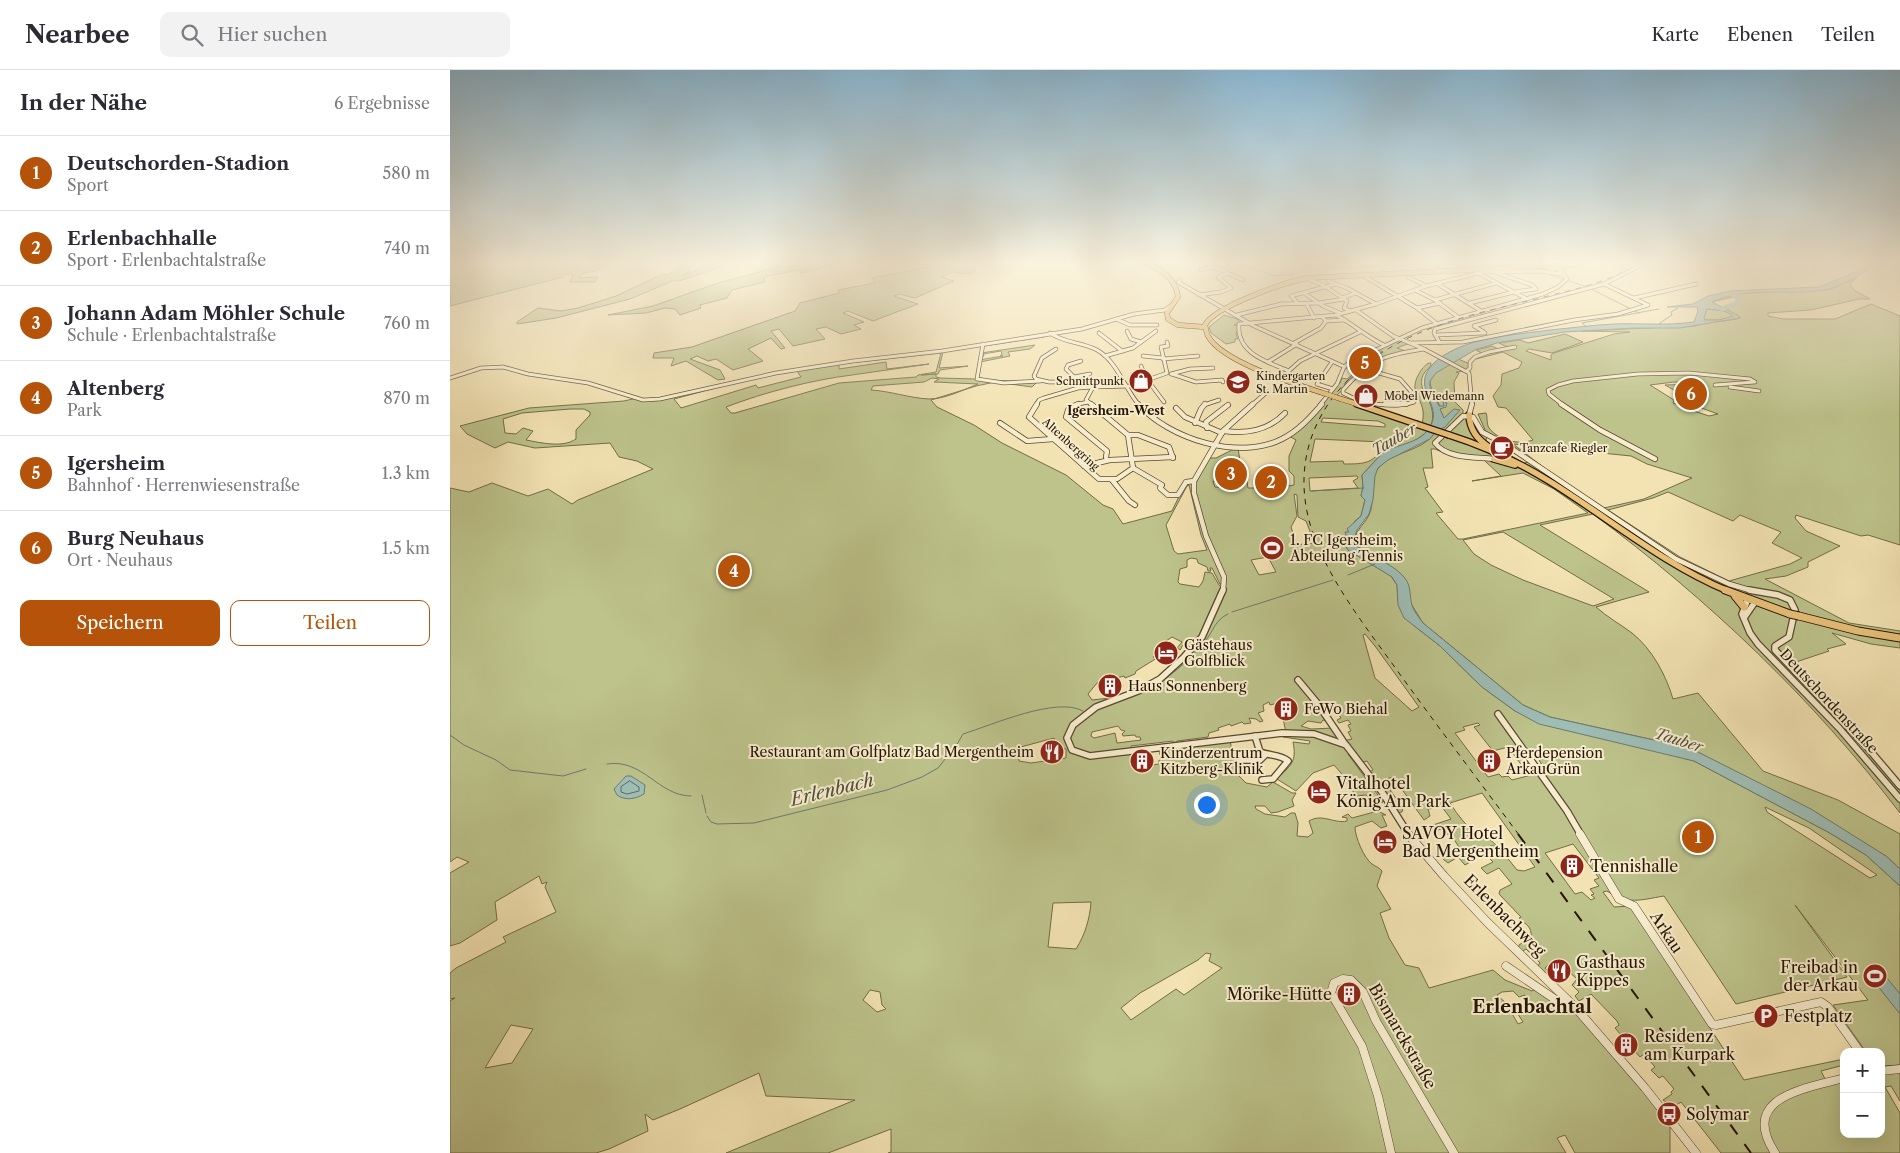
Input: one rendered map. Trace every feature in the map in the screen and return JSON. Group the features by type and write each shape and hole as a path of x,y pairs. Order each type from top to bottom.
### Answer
{"main road":[{"path":"1167,314 1166,317 1170,322 1184,326 1206,325 1216,314"},
{"path":"1184,326 1206,325"},
{"path":"1206,325 1208,336 1219,347 1249,366 1323,393 1449,434 1498,453 1533,471 1663,558 1732,593 1790,614 1858,631 1900,638"},
{"path":"1469,415 1469,421 1474,434 1498,453"},
{"path":"1494,459 1533,471"},
{"path":"1732,593 1744,607"}],"street":[{"path":"450,378 481,368 503,367 528,374 588,383 637,398 654,400 769,374 853,361 942,352 1086,328 1141,314"},
{"path":"1216,314 1235,314 1262,330 1344,367"},
{"path":"1312,314 1314,318"},
{"path":"1324,318 1338,314 1360,332 1384,345"},
{"path":"1361,314 1388,333 1467,371 1470,374 1472,391 1472,408 1469,415"},
{"path":"1424,314 1436,323"},
{"path":"1454,314 1458,317"},
{"path":"1050,333 1055,337 1086,344 1105,356 1144,410 1170,430 1188,439 1216,446 1256,446 1274,442 1290,435 1320,406 1333,389 1344,367 1398,338 1436,323 1471,314"},
{"path":"1440,343 1437,335 1434,333 1435,329 1490,314"},
{"path":"1410,343 1463,342 1614,314"},
{"path":"1289,372 1249,351 1241,342 1238,329 1239,324 1314,318 1345,320"},
{"path":"1268,362 1321,328 1324,318"},
{"path":"1116,319 1130,325 1156,325"},
{"path":"1490,336 1474,326 1496,320"},
{"path":"1127,331 1131,339 1141,342"},
{"path":"1105,356 1133,348 1156,331"},
{"path":"1280,378 1300,361 1360,332"},
{"path":"1099,333 1122,351"},
{"path":"1437,335 1484,333"},
{"path":"1167,342 1168,346 1161,347 1167,373 1193,381 1222,380 1223,382"},
{"path":"983,344 977,379 1004,382 1076,382"},
{"path":"1467,371 1470,368 1470,362 1475,357 1515,347"},
{"path":"1041,381 1034,376 1039,364 1044,356 1056,349"},
{"path":"1365,369 1400,379 1415,396 1414,402 1402,406 1352,397 1343,393 1344,388 1365,369 1385,356 1424,349"},
{"path":"1143,356 1163,358 1198,356"},
{"path":"1078,388 1074,377 1066,367 1081,361"},
{"path":"1332,362 1316,384 1333,389"},
{"path":"1141,366 1148,381 1164,402"},
{"path":"1172,374 1190,369 1213,368"},
{"path":"1655,459 1609,437 1582,421 1549,394 1548,390 1553,386 1577,380 1679,372 1750,379 1756,382 1715,385 1759,391"},
{"name":"Altenbergring","path":"1134,468 1122,477 1112,480 1099,479 1030,419 1030,414 1041,399 1078,388 1125,386 1148,381 1167,373"},
{"path":"1074,377 1090,374"},
{"path":"1111,387 1121,380"},
{"path":"1084,466 1132,458 1173,457 1169,446 1138,435 1128,435 1088,402 1086,400 1093,388"},
{"path":"1267,392 1223,432 1194,481 1194,493 1206,536 1224,577 1223,594 1202,637 1170,671 1150,685 1096,707 1073,725 1067,738 1072,750 1090,756 1282,733 1314,734 1346,745"},
{"path":"1195,423 1202,405 1210,401 1219,400"},
{"path":"1088,402 1069,408 1066,416 1107,451 1106,457"},
{"path":"1207,428 1206,422 1228,406"},
{"path":"1176,408 1184,417 1207,428 1223,432 1242,433 1254,432 1273,424 1285,413"},
{"path":"1494,459 1450,454 1437,447 1435,443 1462,416 1469,415 1474,418 1485,434 1518,453 1676,559 1729,584 1790,600 1795,610 1789,637 1775,646 1778,653 1867,747 1900,786"},
{"path":"1000,422 1005,428 1027,441 1053,439"},
{"path":"1128,435 1134,468 1144,470 1156,484 1162,485 1160,488 1166,494 1170,496 1178,494 1186,482 1194,481"},
{"path":"1112,480 1129,501 1135,505"},
{"path":"1744,618 1751,600"},
{"name":"Deutschordenstraße","path":"1751,600 1744,607 1742,614 1750,634 1839,728 1900,799"},
{"name":"Erlenbachweg","path":"1298,680 1318,704 1346,745 1377,785 1407,832 1444,876 1486,922 1553,984 1575,1008 1646,1088 1696,1153"},
{"name":"Arkau","path":"1498,714 1567,811 1619,899 1634,906 1712,1024 1716,1025 1821,1002 1828,1007 1857,1048"},
{"path":"1255,736 1258,748 1265,755 1282,756 1288,761 1273,780 1262,780"},
{"path":"1238,760 1260,760 1265,755"},
{"name":"Erlenbachweg","path":"1506,966 1559,1002 1575,1008"},
{"name":"Bismarckstraße","path":"1391,1153 1378,1096 1362,1046 1331,993 1334,984 1343,978 1349,979 1364,991 1377,1023 1425,1101 1454,1153"},
{"path":"1885,1071 1900,1069"},
{"path":"1775,1153 1764,1132 1763,1118 1767,1109 1774,1102 1840,1079"}],"green space":[{"path":"530,314 573,314 517,324 517,322"},
{"path":"788,314 844,314 864,322 854,325 861,329 841,334 826,327 816,329 825,339 793,346 779,329 771,331 785,348 781,349 771,338 748,349 763,361 733,370 716,359 708,361 697,356 690,359 720,370 725,379 718,380 686,361 671,366 674,358 653,358 654,353 692,347"},
{"path":"854,314 893,314 873,321"},
{"path":"1705,314 1730,314 1734,316 1719,320 1705,320"},
{"path":"1734,314 1768,314 1768,316 1783,319 1835,319 1848,314 1894,314 1900,316 1900,545 1868,535 1861,536 1796,515 1795,518 1806,531 1840,546 1808,562 1808,567 1786,576 1765,579 1849,623 1900,631 1900,648 1871,644 1832,633 1846,644 1827,649 1829,651 1790,664 1900,786 1900,813 1832,730 1795,691 1718,616 1636,547 1593,514 1540,525 1649,592 1596,607 1632,633 1646,647 1662,672 1673,699 1698,693 1763,771 1838,800 1900,834 1900,869 1886,856 1690,748 1550,717 1523,705 1423,623 1385,562 1355,545 1357,533 1367,519 1371,509 1374,478 1379,467 1392,458 1422,444 1435,432 1439,421 1440,408 1430,384 1433,375 1443,367 1458,359 1470,364 1467,371 1456,372 1459,373 1454,382 1455,402 1463,410 1463,415 1469,415 1487,437 1488,443 1524,463 1529,462 1486,432 1478,414 1486,413 1489,428 1504,439 1516,442 1533,440 1506,408 1498,407 1493,396 1501,385 1502,374 1519,368 1522,362 1503,352 1476,359 1475,357 1483,354 1476,350 1492,346 1498,349 1509,348 1499,343 1520,340 1528,343 1565,334 1583,342 1552,353 1529,349 1526,351 1551,360 1551,355 1554,353 1614,334 1630,332 1581,331 1695,326 1740,318","holes":["1674,382 1699,383 1665,385 1686,397 1681,399 1682,401 1718,414 1709,416 1682,407 1679,405 1684,407 1688,404 1680,401 1676,404 1673,403 1674,400 1650,385","1513,444 1631,456 1647,464 1692,478 1644,499 1604,508 1551,473","1431,449 1451,456 1484,460 1501,476 1472,481 1523,473 1554,489 1588,513 1458,539 1436,513 1443,512 1425,488 1428,487 1423,468 1433,468","1668,492 1733,521 1740,515 1781,532 1772,543 1802,558 1790,564 1729,581 1680,557 1608,510","1503,532 1614,599 1593,606 1523,580 1491,565 1474,554 1463,540"]},
{"path":"1224,315 1237,319 1241,323 1234,325 1239,326 1236,334 1238,339 1235,339 1235,342 1226,344 1211,333 1209,327"},
{"path":"1050,333 1044,337 984,346 981,353 1035,345 1030,349 1008,352 1010,356 980,362 977,377 988,380 1037,382 1032,387 995,382 965,390 978,384 934,382 939,379 932,378 924,382 873,386 871,390 929,399 936,398 931,400 937,407 974,425 1002,443 1066,475 1103,505 1113,509 1123,524 1172,511 1186,482 1197,482 1197,478 1209,458 1216,458 1236,448 1238,448 1240,461 1228,462 1229,467 1218,468 1220,482 1213,481 1215,487 1230,488 1230,483 1243,483 1247,481 1248,488 1287,487 1286,475 1289,486 1294,485 1294,476 1289,471 1289,456 1296,440 1289,436 1296,431 1336,385 1340,383 1342,378 1347,379 1383,351 1375,354 1369,353 1398,338 1410,343 1397,348 1408,352 1382,357 1354,379 1350,378 1344,385 1347,386 1337,395 1422,424 1422,407 1415,391 1415,385 1422,369 1431,363 1423,375 1422,386 1432,410 1433,418 1431,425 1422,436 1381,455 1362,475 1363,487 1361,496 1365,500 1361,516 1344,536 1344,544 1348,550 1391,576 1397,585 1398,600 1412,624 1440,646 1482,687 1515,711 1694,761 1828,832 1866,855 1900,886 1900,1065 1885,1066 1885,1048 1863,1048 1833,1005 1868,1000 1795,905 1847,977 1736,1004 1664,896 1628,900 1607,891 1603,892 1614,907 1630,906 1744,1080 1840,1060 1840,1066 1821,1071 1827,1083 1840,1079 1840,1138 1885,1138 1885,1087 1900,1113 1900,1153 1721,1153 1681,1102 1673,1107 1671,1103 1663,1100 1672,1094 1671,1092 1674,1089 1663,1076 1659,1078 1651,1070 1655,1067 1644,1054 1640,1057 1633,1049 1638,1045 1627,1032 1622,1036 1615,1028 1619,1025 1617,1021 1591,994 1579,1001 1575,996 1579,992 1572,985 1577,979 1555,959 1545,968 1552,975 1547,979 1536,968 1540,963 1526,949 1520,953 1518,951 1519,945 1531,937 1531,930 1499,894 1500,890 1512,884 1499,868 1487,874 1481,868 1493,862 1479,848 1468,853 1467,855 1472,861 1465,865 1458,857 1448,863 1443,859 1461,850 1445,829 1436,830 1433,825 1451,819 1442,807 1428,809 1430,816 1424,820 1393,777 1383,780 1403,808 1402,812 1396,813 1368,773 1373,770 1367,761 1360,763 1354,755 1348,754 1383,802 1377,804 1366,795 1356,796 1347,780 1334,765 1313,773 1296,791 1277,779 1292,763 1294,754 1293,742 1309,744 1310,741 1283,737 1280,733 1286,733 1283,718 1296,708 1294,702 1289,700 1270,705 1269,702 1263,705 1264,711 1258,713 1263,721 1260,722 1249,718 1251,723 1244,724 1242,722 1231,726 1230,724 1209,733 1208,737 1177,741 1176,745 1230,741 1237,774 1246,783 1267,787 1273,782 1292,793 1296,793 1292,800 1294,806 1278,812 1271,813 1265,806 1255,806 1256,809 1265,814 1285,817 1295,813 1298,823 1297,836 1308,837 1313,833 1309,821 1314,819 1323,818 1342,822 1347,821 1347,818 1342,817 1348,814 1352,818 1378,811 1386,815 1382,815 1387,826 1381,828 1372,821 1355,827 1355,831 1366,857 1382,871 1377,886 1391,909 1380,913 1389,938 1405,965 1419,968 1429,988 1493,970 1505,980 1532,991 1537,988 1575,1007 1670,1124 1670,1153 1575,1153 1565,1135 1557,1138 1566,1153 888,1153 891,1152 891,1129 828,1153 726,1153 855,1100 766,1096 759,1073 653,1120 645,1114 648,1131 596,1153 450,1153 450,1001 455,998 450,999 450,973 506,942 503,937 556,912 545,887 547,882 542,884 539,876 495,902 497,920 460,943 450,946 450,873 469,862 457,857 450,862 450,488 469,492 492,483 528,496 548,489 572,504 653,469 637,461 619,457 610,443 535,448 508,442 495,448 467,434 460,426 529,408 624,401 637,398 649,400 748,378 853,361 923,354","holes":["982,346 980,357 984,356 983,354 1001,351 1002,354 1000,356 1003,356 979,360 976,379 936,377 940,370 968,366 939,368 943,352","941,353 936,372 916,377 839,383 735,413 731,413 726,407 757,396 805,383 929,364 887,369 886,362 839,369 839,364","797,371 801,377 758,388 756,385 681,408 674,399 757,377","570,409 584,409 590,412 590,415 576,430 576,439 571,442 552,444 526,440 533,431 523,428 516,434 505,433 503,419 522,413","1323,418 1378,421 1385,424 1385,427 1321,422","1315,439 1383,442 1373,459 1364,463 1344,464 1343,461 1310,462","1357,476 1358,478 1353,481 1358,488 1310,491 1309,478","1189,485 1201,535 1207,550 1178,554 1174,551 1166,525","1294,494 1297,495 1298,517 1306,521 1315,544 1297,545 1291,527 1297,516","1268,557 1276,572 1259,575 1251,560","1191,558 1197,559 1198,563 1207,567 1208,571 1211,571 1210,568 1212,568 1220,584 1224,585 1223,588 1219,585 1212,573 1205,572 1199,587 1180,584 1178,582 1180,569 1187,567 1187,560","1365,634 1375,646 1419,707 1412,711 1375,678 1363,635","1172,637 1182,642 1177,648 1180,650 1183,645 1187,645 1186,648 1192,648 1150,685 1118,697 1092,700 1088,694 1097,683 1124,676 1125,678 1135,674 1136,671 1157,658 1153,657 1162,649 1163,643","1330,704 1333,705 1340,714 1341,718 1337,720 1339,723 1348,720 1351,724 1348,725 1351,731 1348,732 1352,739 1343,741 1334,728 1311,729 1301,726 1308,721 1321,723 1323,720 1331,722 1321,708","1478,723 1480,725 1474,727 1493,751 1508,747 1523,767 1539,773 1512,780 1508,776 1502,777 1499,774 1488,777 1455,733 1465,730 1463,727","1118,726 1121,730 1125,731 1122,734 1123,736 1135,735 1140,737 1141,740 1117,743 1115,733 1094,738 1091,736 1092,732","1054,738 1056,747 1066,749 1066,758 1031,763 1019,761 1018,751 995,754","1173,741 1174,745 1158,747 1160,755 1164,758 1159,760 1159,764 1138,767 1137,762 1133,762 1131,746","1522,749 1529,754 1537,756 1544,769 1540,773 1537,769 1530,767 1517,750","1482,793 1535,867 1524,871 1517,870 1505,855 1496,854 1490,846 1497,846 1484,834 1478,837 1459,817 1450,803","1765,807 1809,828 1877,875 1870,878 1767,812","1573,844 1599,878 1594,880 1599,886 1590,889 1594,894 1591,895 1595,898 1591,900 1582,892 1575,894 1545,853","1091,902 1090,914 1076,949 1048,947 1053,903","1206,953 1211,954 1209,961 1222,968 1184,995 1176,989 1131,1020 1121,1008 1140,993 1198,960","870,990 880,992 882,1005 886,1009 877,1012 863,1000","1513,991 1519,997 1525,995 1524,1009 1516,1011 1523,1022 1518,1024 1506,1003 1497,995 1502,992","511,1025 533,1029 512,1063 485,1068"]},
{"path":"1900,1069 1900,1101 1891,1086 1885,1087 1885,1071"}],"water":[{"path":"1697,314 1705,314 1705,320 1719,320 1733,316 1729,314 1734,314 1740,318 1680,328 1634,328 1565,332 1497,343 1475,350 1436,373 1430,381 1430,387 1439,406 1444,406 1443,401 1447,403 1446,407 1440,409 1444,418 1454,409 1460,410 1445,427 1436,431 1430,439 1388,460 1378,468 1369,514 1357,530 1354,538 1355,545 1399,572 1409,585 1412,606 1423,623 1523,705 1550,717 1690,748 1811,809 1886,856 1900,869 1900,886 1866,855 1828,832 1694,761 1539,724 1515,711 1482,687 1440,646 1404,618 1398,605 1397,585 1392,577 1348,550 1344,543 1345,532 1349,532 1347,529 1361,516 1365,500 1361,496 1363,487 1362,475 1383,453 1416,440 1431,425 1433,410 1425,389 1426,373 1443,356 1457,348 1472,343 1504,336 1614,324 1694,322"},
{"path":"626,776 631,776 645,785 644,794 630,799 617,795 614,789"},
{"path":"1878,967 1900,994 1900,1014 1865,970"}],"waterway":[{"path":"1586,327 1582,323 1634,314"},
{"path":"1660,325 1672,314"},
{"path":"1312,491 1364,488"},
{"name":"Erlenbach","path":"1348,575 1375,564"},
{"name":"Erlenbach","path":"1232,612 1333,580"},
{"name":"Erlenbach","path":"1135,695 1155,685 1182,665 1206,640 1217,622 1228,614"},
{"name":"Erlenbach","path":"956,746 963,734 1041,709 1072,707 1083,711"},
{"name":"Erlenbach","path":"450,735 464,745 496,760 510,770 563,776 586,769"},
{"name":"Erlenbach","path":"707,816 711,822 717,824 754,823 887,790 922,777 938,768 954,748"},
{"name":"Erlenbach","path":"607,764 631,766 669,790 691,796"},
{"name":"Erlenbach","path":"702,795 706,813"}],"railway":[{"path":"1476,314 1417,334 1387,350 1360,369 1338,391 1321,416 1309,443 1304,473 1306,505 1315,539 1342,592 1364,625 1519,835"},
{"path":"1518,834 1751,1153"}],"place":[{"name":"Igersheim","path":"1365,363"},
{"name":"Schnittpunkt","path":"1141,381"},
{"name":"Kindergarten St. Martin","path":"1238,382"},
{"name":"Burg Neuhaus","path":"1691,394"},
{"name":"Möbel Wiedemann","path":"1366,396"},
{"name":"Tanzcafe Riegler","path":"1502,448"},
{"name":"Johann Adam Möhler Schule","path":"1231,474"},
{"name":"Erlenbachhalle","path":"1271,482"},
{"name":"1. FC Igersheim, Abteilung Tennis","path":"1272,548"},
{"name":"Altenberg","path":"734,571"},
{"name":"Gästehaus Golfblick","path":"1166,653"},
{"name":"Haus Sonnenberg","path":"1110,686"},
{"name":"FeWo Biehal","path":"1286,709"},
{"name":"Restaurant am Golfplatz Bad Mergentheim","path":"1052,752"},
{"name":"Kinderzentrum Kitzberg-Klinik","path":"1142,761"},
{"name":"Pferdepension ArkauGrün","path":"1489,761"},
{"name":"Vitalhotel König Am Park","path":"1319,792"},
{"name":"Deutschorden-Stadion","path":"1698,837"},
{"name":"SAVOY Hotel Bad Mergentheim","path":"1385,842"},
{"name":"Tennishalle","path":"1572,866"},
{"name":"Gasthaus Kippes","path":"1559,971"},
{"name":"Freibad in der Arkau","path":"1875,976"},
{"name":"Mörike-Hütte","path":"1349,994"},
{"name":"Festplatz","path":"1766,1016"},
{"name":"Residenz am Kurpark","path":"1626,1045"},
{"name":"Solymar","path":"1669,1114"}],"district":[{"name":"Igersheim-West","path":"1116,410"},
{"name":"Erlenbachtal","path":"1532,1007"}],"water label":[{"name":"Tauber","path":"1394,439"},
{"name":"Tauber","path":"1679,740"}]}
